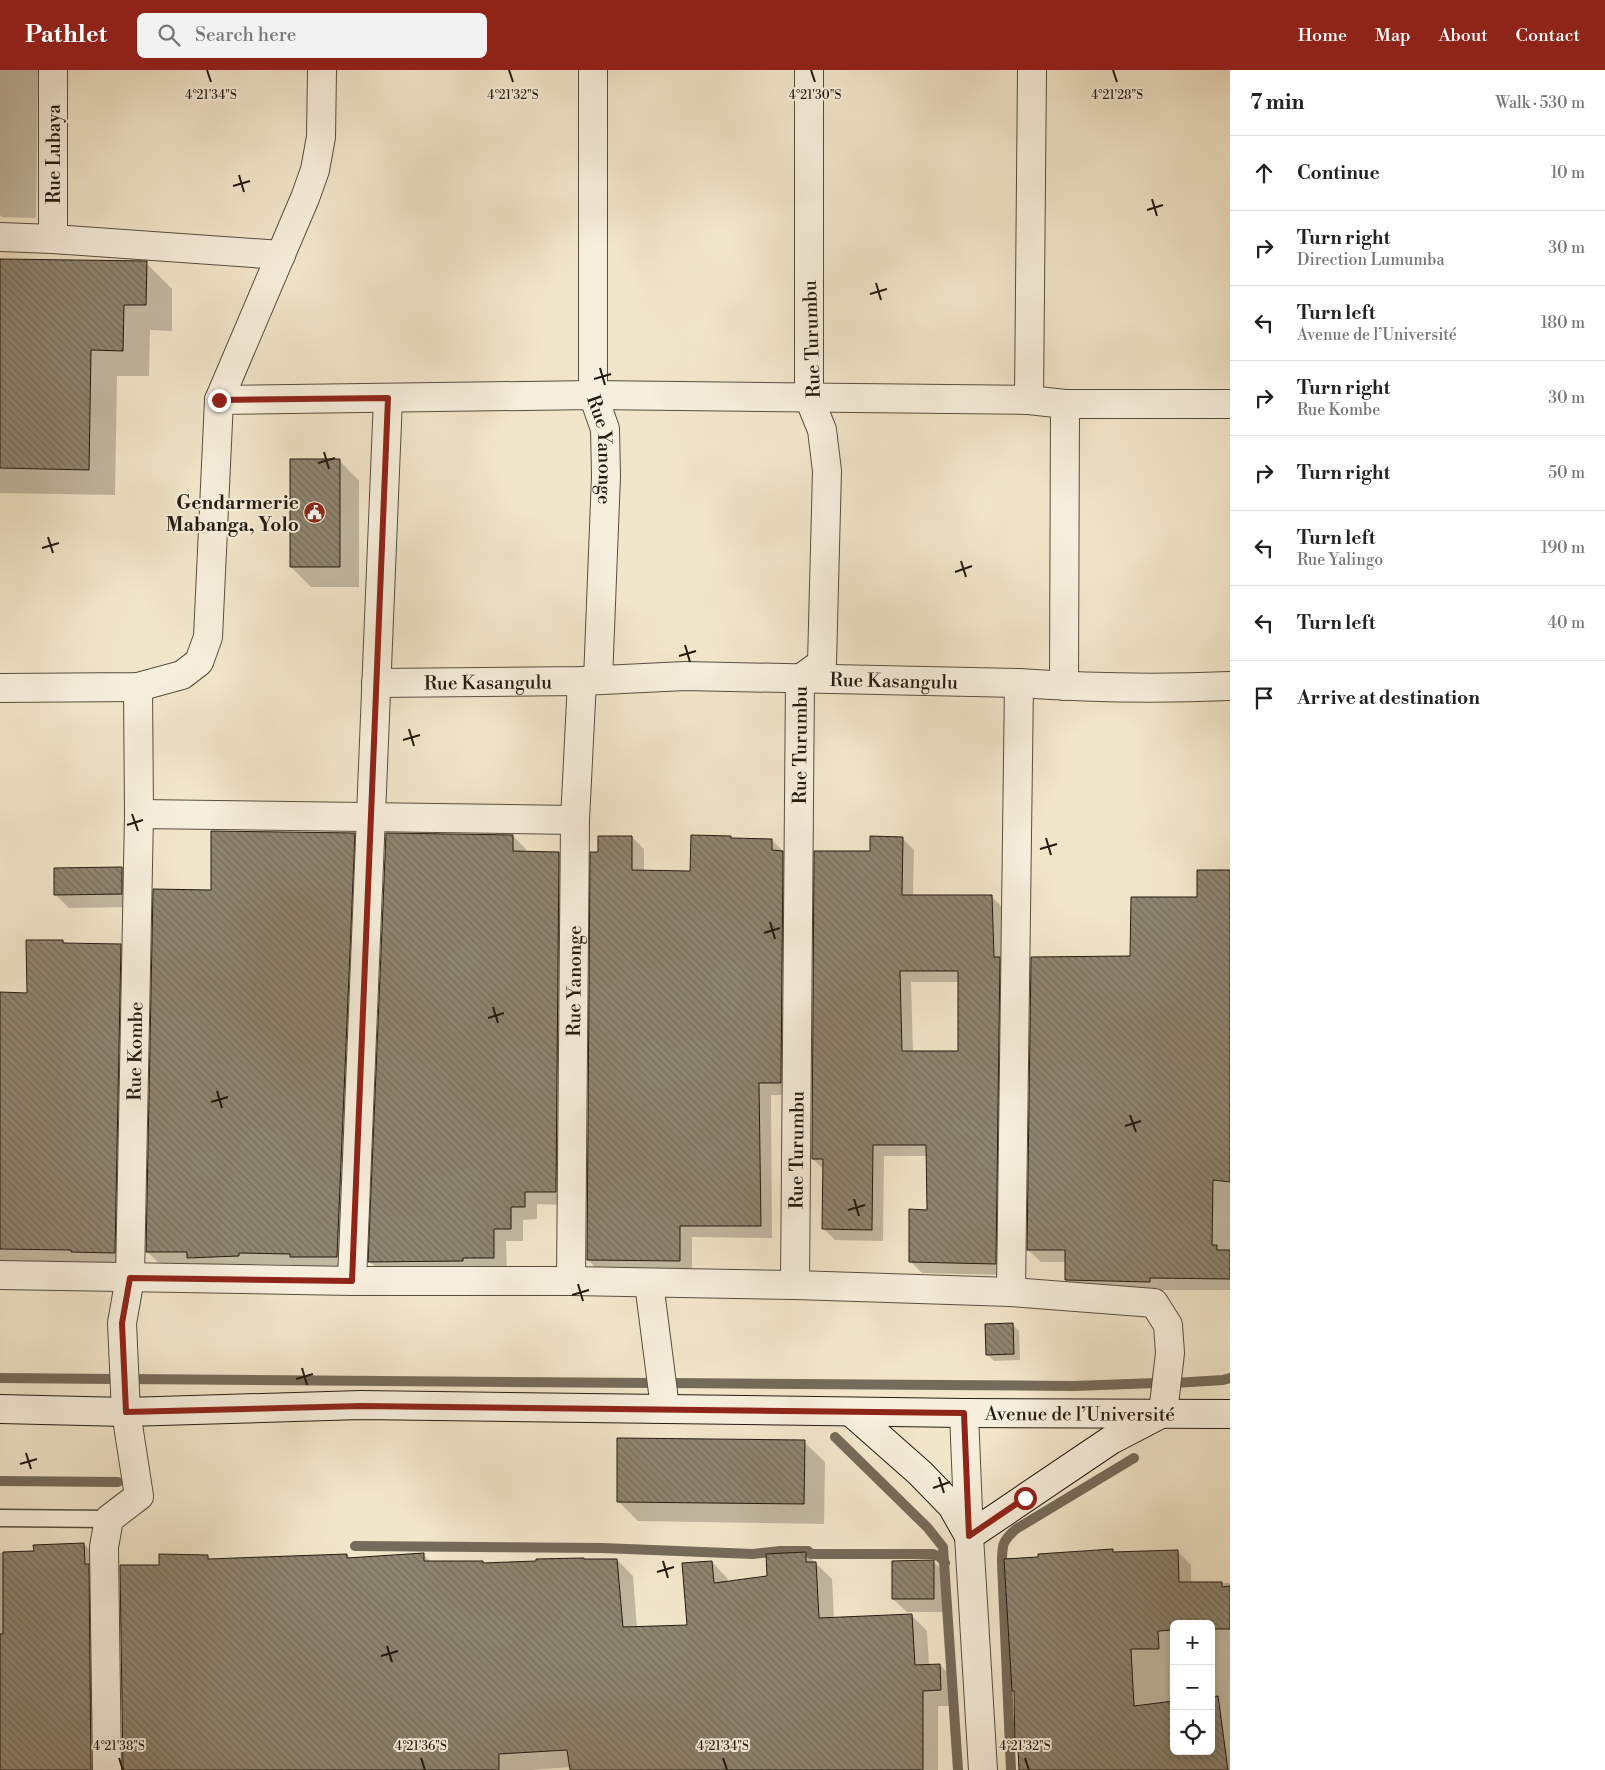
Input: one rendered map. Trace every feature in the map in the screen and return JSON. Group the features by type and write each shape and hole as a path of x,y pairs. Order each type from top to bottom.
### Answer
{"street":[{"name":"Rue Lubaya","path":"53,70 53,239"},
{"path":"0,688 138,687 182,675 199,662 208,637 219,400 305,198 315,170 321,137 322,70"},
{"name":"Rue Yanonge","path":"571,1281 575,820 590,681 606,476 605,429 593,395 593,70"},
{"name":"Rue Turumbu","path":"795,1284 800,678 822,663 827,471 822,430 809,398 809,70"},
{"path":"1029,400 1032,70"},
{"path":"0,237 281,255"},
{"path":"219,400 593,395 1029,400 1065,404 1230,404"},
{"path":"352,1281 388,398"},
{"path":"1064,686 1065,404"},
{"name":"Rue Kasangulu","path":"376,683 590,681 685,676 1019,683 1178,689 1230,686"},
{"path":"1011,1292 1019,683"},
{"name":"Rue Kombe","path":"109,1518 139,1496 126,1412 122,1323 130,1278 138,814 138,687"},
{"path":"138,814 575,820"},
{"path":"0,1275 352,1281 795,1284 1011,1292 1154,1303 1168,1324 1170,1353 1163,1413 1111,1440 969,1536"},
{"path":"649,1283 665,1408"},
{"name":"Avenue de l’Université","path":"0,1409 126,1412 361,1406 1230,1414"},
{"path":"851,1412 920,1473 952,1506 969,1536"},
{"path":"964,1413 969,1536 983,1770"},
{"path":"107,1770 104,1547 109,1518"}],"lane":[{"path":"0,1518 109,1518"}],"building":[{"path":"0,259 147,261 146,305 124,305 123,351 91,350 89,470 0,468"},
{"name":"Gendarmerie Mabanga, Yolo","path":"290,459 340,459 340,567 290,567"},
{"path":"211,831 355,833 337,1257 290,1257 290,1254 239,1253 239,1256 187,1258 187,1252 146,1252 153,889 211,890"},
{"path":"386,833 513,835 513,851 559,852 556,1192 525,1192 525,1207 511,1207 511,1229 494,1229 494,1258 463,1258 463,1261 368,1262"},
{"path":"691,835 772,839 772,850 783,851 781,1083 759,1083 761,1226 680,1226 680,1261 587,1260 590,852 598,852 598,836 632,836 632,870 690,871"},
{"path":"870,836 903,837 902,895 992,895 994,957 1000,957 996,1264 909,1262 909,1209 927,1210 926,1145 873,1145 872,1230 822,1229 823,1159 812,1159 814,851 870,851","holes":["900,971 958,971 958,1051 902,1051"]},
{"path":"122,867 122,894 54,895 54,868"},
{"path":"1197,870 1230,870 1230,1182 1213,1180 1212,1245 1217,1245 1217,1250 1230,1250 1230,1279 1150,1278 1150,1282 1065,1280 1065,1250 1027,1250 1031,957 1130,956 1131,897 1197,897"},
{"path":"26,940 63,940 63,943 121,944 115,1253 0,1249 0,992 27,993"},
{"path":"1013,1323 1014,1354 986,1355 985,1324"},
{"path":"617,1438 805,1440 804,1504 617,1502"},
{"path":"84,1543 85,1564 89,1564 91,1770 0,1770 0,1634 3,1634 3,1552 34,1551 33,1545"},
{"path":"1113,1549 1113,1552 1178,1550 1179,1582 1222,1582 1222,1587 1230,1586 1230,1629 1215,1629 1215,1620 1170,1620 1170,1630 1158,1631 1159,1649 1131,1649 1134,1706 1170,1702 1170,1755 1215,1755 1215,1696 1218,1696 1228,1770 1019,1770 1018,1748 1015,1748 1014,1691 1012,1691 1004,1559 1038,1557 1038,1554"},
{"path":"806,1552 806,1562 816,1562 819,1618 912,1614 915,1665 940,1664 941,1690 923,1691 923,1770 570,1770 567,1750 499,1754 499,1770 123,1770 120,1565 159,1565 159,1554 208,1555 208,1559 347,1554 347,1558 424,1553 424,1561 483,1561 483,1563 536,1561 536,1559 617,1559 623,1627 687,1625 682,1563 712,1561 714,1583 767,1576 766,1554"},
{"path":"934,1560 934,1599 892,1599 892,1561"}],"waterway":[{"path":"0,1378 114,1379"},
{"path":"1174,1383 1230,1378"},
{"path":"126,1379 653,1383"},
{"path":"672,1383 1074,1386 1156,1383"},
{"path":"835,1437 927,1527 943,1547 958,1770"},
{"path":"1011,1770 1002,1563 1004,1544 1016,1529 1134,1458"},
{"path":"0,1481 118,1482"},
{"path":"355,1546 602,1548 753,1554 780,1551 808,1551 811,1554 933,1554 940,1557 945,1563"}],"place":[{"name":"Gendarmerie Mabanga, Yolo","path":"315,513"}],"route":[{"path":"219,400 388,398 352,1281 130,1278 122,1323 126,1412 361,1406 665,1408 964,1413 969,1536 1025,1498"}]}
